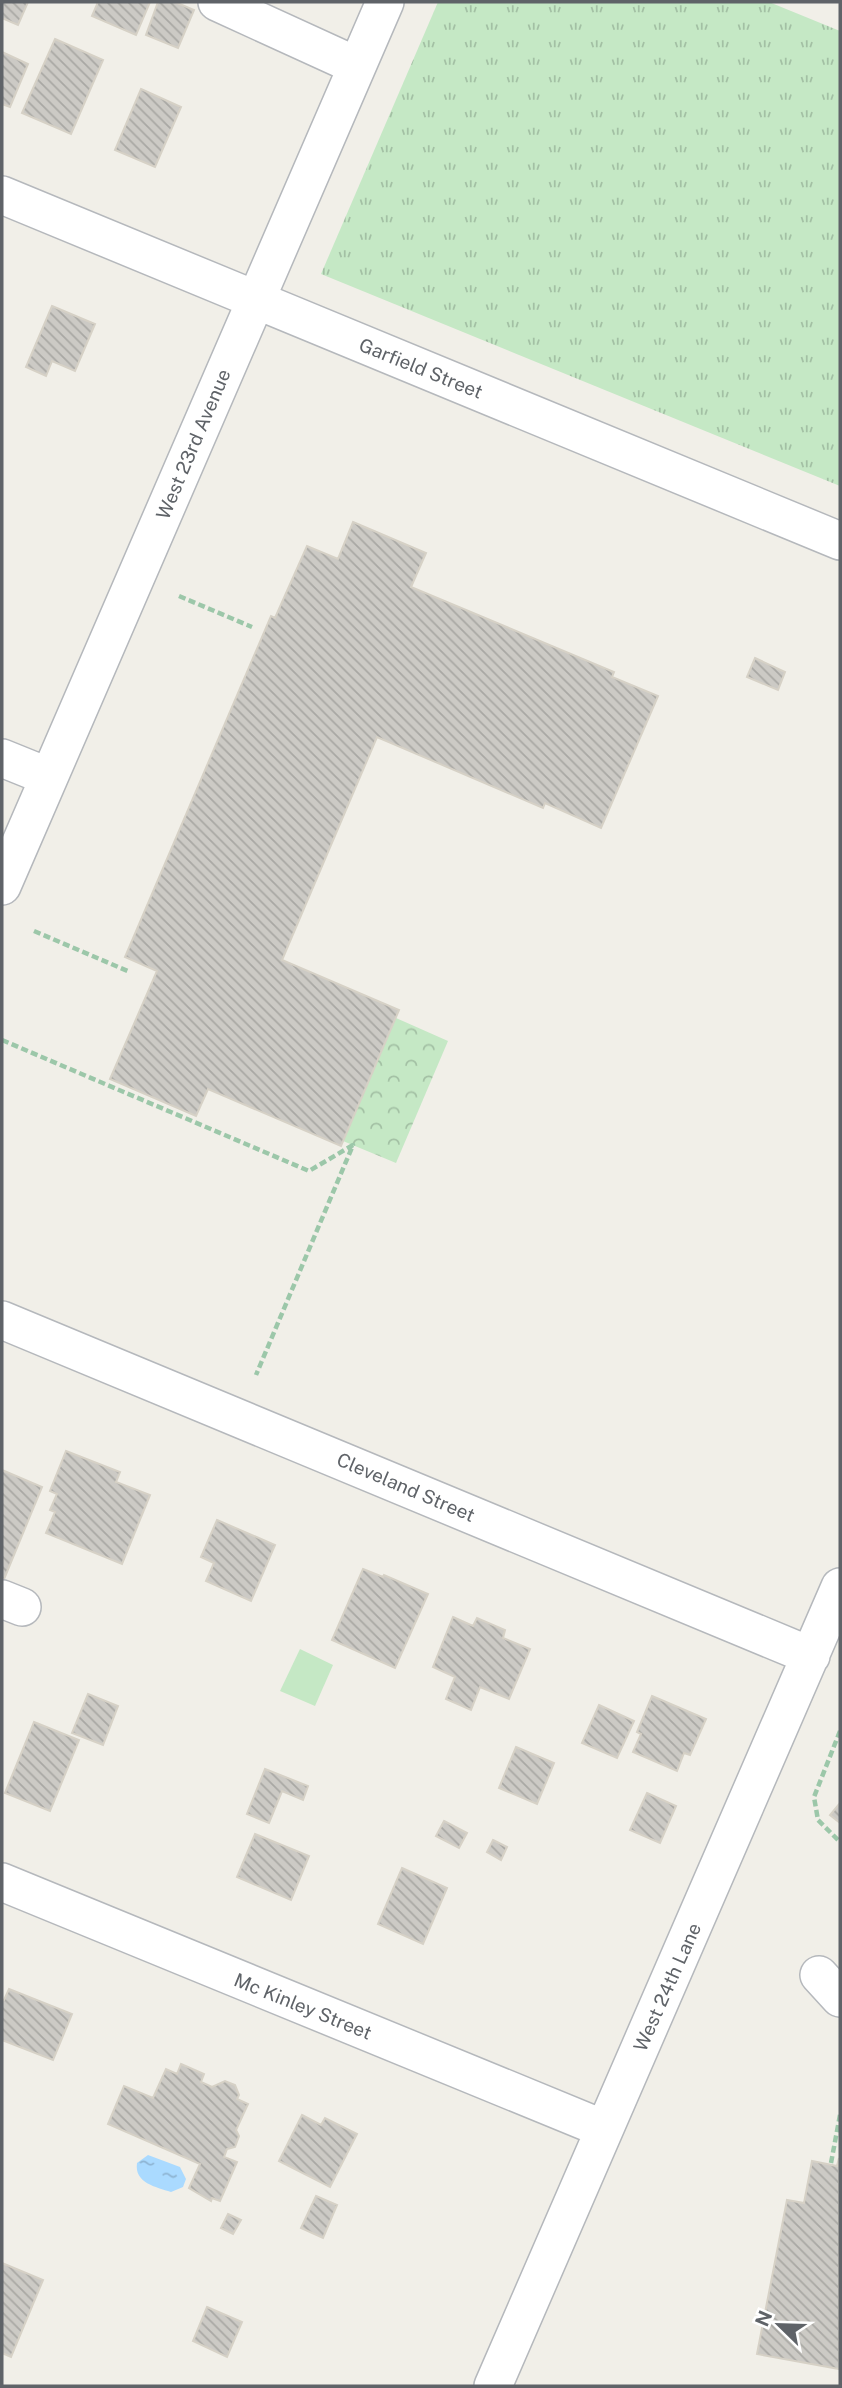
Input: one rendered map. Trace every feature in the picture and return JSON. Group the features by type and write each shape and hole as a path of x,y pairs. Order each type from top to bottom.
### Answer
{"street":[{"path":"217,2 357,65"},
{"name":"West 23rd Avenue","path":"2,886 385,2"},
{"name":"Garfield Street","path":"2,195 840,541"},
{"path":"2,758 49,777"},
{"name":"Cleveland Street","path":"2,1320 811,1656"},
{"name":"West 24th Lane","path":"493,2386 840,1587"},
{"name":"Mc Kinley Street","path":"2,1882 604,2129"}],"path":[{"path":"179,596 253,627"},
{"path":"34,931 130,972"},
{"path":"2,1040 309,1171 353,1145 256,1375"},
{"path":"840,1731 814,1797 818,1820 840,1842"},
{"path":"831,2164 840,2115"}],"green space":[{"path":"438,2 769,2 840,31 840,486 321,274"},
{"path":"396,1018 448,1041 396,1163 343,1141"},
{"path":"300,1649 333,1665 315,1706 280,1691"}],"water":[{"path":"148,2155 180,2167 186,2179 183,2187 171,2192 142,2180 137,2163"}],"building":[{"path":"2,2 28,2 18,25 2,18"},
{"path":"98,2 150,2 136,35 92,16"},
{"path":"158,2 175,2 194,10 178,48 146,35"},
{"path":"55,39 103,60 71,134 22,113"},
{"path":"2,52 28,64 10,107 2,104"},
{"path":"141,89 181,107 155,167 115,150"},
{"path":"52,306 95,324 75,371 52,361 46,376 26,367"},
{"path":"353,522 426,553 411,587 614,672 612,677 658,696 601,828 545,803 543,808 377,737 282,960 399,1010 341,1146 208,1089 196,1116 110,1079 157,971 125,957 271,616 275,618 307,546 338,559"},
{"path":"755,658 785,672 778,690 747,677"},
{"path":"66,1451 120,1472 116,1482 150,1495 122,1564 46,1533 55,1512 50,1510 57,1494 50,1491"},
{"path":"2,1470 42,1487 2,1584"},
{"path":"217,1520 275,1545 251,1601 206,1581 214,1563 201,1557"},
{"path":"363,1569 428,1594 395,1668 332,1640"},
{"path":"453,1617 473,1626 477,1618 505,1630 503,1638 530,1649 509,1699 480,1687 471,1710 446,1699 455,1677 433,1667"},
{"path":"88,1694 118,1706 103,1745 72,1733"},
{"path":"652,1696 706,1719 690,1755 684,1753 677,1771 633,1752 641,1734 637,1732"},
{"path":"599,1705 634,1721 617,1758 582,1743"},
{"path":"34,1722 79,1740 50,1811 5,1793"},
{"path":"516,1747 554,1763 537,1804 499,1788"},
{"path":"265,1769 308,1786 303,1800 282,1791 269,1823 247,1814"},
{"path":"647,1793 676,1806 660,1843 630,1830"},
{"path":"840,1803 840,1823 830,1815"},
{"path":"444,1821 467,1833 459,1848 436,1836"},
{"path":"255,1834 309,1856 291,1900 237,1877"},
{"path":"493,1840 507,1847 501,1860 487,1852"},
{"path":"402,1868 447,1888 423,1944 378,1924"},
{"path":"9,1989 72,2014 53,2060 2,2040 2,2000"},
{"path":"181,2064 204,2074 201,2082 212,2087 225,2081 235,2085 239,2095 237,2099 248,2104 236,2130 239,2136 235,2147 227,2149 224,2157 237,2162 220,2201 212,2198 211,2201 189,2188 200,2164 108,2124 124,2086 153,2098 166,2069 177,2074"},
{"path":"302,2115 321,2125 325,2118 357,2134 330,2187 279,2161"},
{"path":"839,2158 839,2369 757,2354 787,2200 804,2203 812,2161 837,2166"},
{"path":"316,2196 337,2205 323,2238 301,2228"},
{"path":"228,2214 241,2220 233,2234 221,2228"},
{"path":"2,2263 43,2280 11,2357 2,2353"},
{"path":"207,2307 242,2322 227,2357 193,2341"}]}
